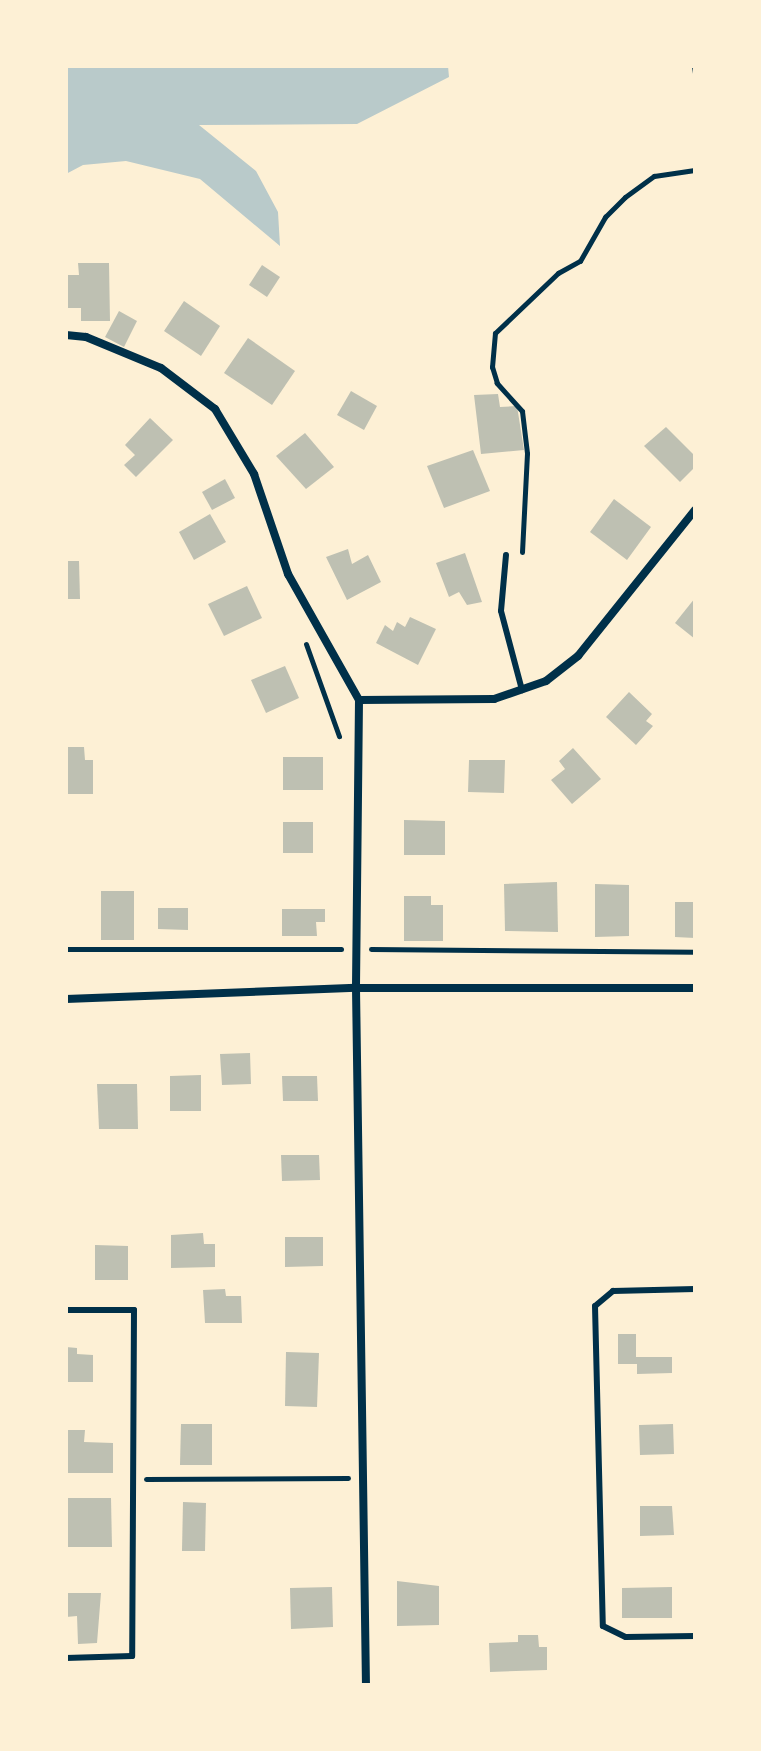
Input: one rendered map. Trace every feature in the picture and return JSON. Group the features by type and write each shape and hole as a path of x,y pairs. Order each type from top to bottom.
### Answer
{"street":[{"path":"66,335 86,337 161,368 215,409 254,474 288,574 359,700 356,988 366,1685"},
{"path":"359,700 494,699 546,681 578,656 695,510"},
{"path":"66,999 356,988 695,988"}],"lane":[{"path":"506,555 501,611 522,690"},
{"path":"695,1289 613,1291 595,1306 603,1626 626,1637 695,1636"},
{"path":"66,1310 134,1310 132,1656 66,1658"}],"path":[{"path":"694,66 695,73"},
{"path":"521,557 527,453 522,411 497,383 492,367 495,333 558,273 580,261 605,217 625,197 654,176 695,170"},
{"path":"300,629 339,729 339,745"},
{"path":"66,949 341,949 341,933"},
{"path":"358,948 695,952"},
{"path":"133,1479 364,1478"}],"shaded area":[{"path":"66,66 448,66 449,77 357,124 199,125 256,171 278,212 280,246 200,179 126,161 83,165 66,174"}],"building":[{"path":"78,263 109,263 110,321 81,321 81,308 66,308 66,275 79,275"},
{"path":"262,265 280,277 267,297 249,285"},
{"path":"184,301 220,326 201,356 164,331"},
{"path":"119,311 137,321 124,347 105,337"},
{"path":"248,338 295,371 272,405 224,373"},
{"path":"351,391 377,406 364,430 337,415"},
{"path":"498,394 500,407 517,406 524,450 481,454 474,395"},
{"path":"150,418 173,440 136,477 124,465 135,455 125,445"},
{"path":"666,427 695,456 695,467 680,482 644,446"},
{"path":"305,433 334,467 306,489 276,456"},
{"path":"473,450 490,491 444,508 427,466"},
{"path":"225,479 235,498 212,510 202,492"},
{"path":"614,499 651,527 627,560 590,532"},
{"path":"210,514 226,542 194,560 179,532"},
{"path":"348,549 352,564 368,555 381,582 347,600 326,557"},
{"path":"465,553 482,602 467,605 459,592 449,597 436,563"},
{"path":"66,561 79,561 80,599 66,599"},
{"path":"247,586 262,618 224,636 208,604"},
{"path":"695,598 695,639 675,623"},
{"path":"410,617 436,629 418,665 376,643 385,625 393,631 397,622 405,627"},
{"path":"285,666 299,698 266,713 251,680"},
{"path":"629,692 652,714 646,721 653,726 636,745 606,717"},
{"path":"66,747 84,747 85,760 93,760 93,794 66,794"},
{"path":"573,748 601,779 572,804 551,780 565,769 559,761"},
{"path":"283,757 323,757 323,790 283,790"},
{"path":"469,760 505,760 504,793 468,792"},
{"path":"404,820 445,821 445,855 404,855"},
{"path":"283,822 313,822 313,853 283,853"},
{"path":"557,882 558,932 505,931 504,884"},
{"path":"595,884 629,885 629,936 595,937"},
{"path":"101,891 134,891 134,940 101,940"},
{"path":"404,896 431,896 431,905 443,905 443,941 404,941"},
{"path":"675,902 695,902 695,938 675,937"},
{"path":"158,908 188,908 188,930 158,929"},
{"path":"282,909 325,909 325,922 316,922 317,936 282,936"},
{"path":"250,1053 251,1084 222,1085 220,1054"},
{"path":"201,1075 201,1111 170,1111 170,1076"},
{"path":"282,1076 317,1076 318,1101 283,1101"},
{"path":"97,1084 137,1084 138,1129 99,1129"},
{"path":"281,1155 319,1155 320,1180 282,1181"},
{"path":"203,1233 204,1244 215,1244 215,1267 171,1268 171,1235"},
{"path":"285,1237 323,1237 323,1266 285,1267"},
{"path":"95,1245 128,1246 128,1280 95,1280"},
{"path":"225,1289 226,1296 241,1296 242,1323 205,1323 203,1290"},
{"path":"618,1334 636,1334 636,1357 672,1357 672,1373 637,1374 637,1364 618,1364"},
{"path":"66,1347 77,1348 77,1354 93,1355 93,1382 66,1382"},
{"path":"286,1352 319,1353 317,1407 285,1406"},
{"path":"181,1424 212,1424 212,1465 180,1465"},
{"path":"673,1424 674,1454 640,1455 639,1425"},
{"path":"66,1430 85,1430 84,1442 113,1443 113,1473 66,1473"},
{"path":"66,1498 111,1498 112,1547 66,1547"},
{"path":"183,1502 206,1503 205,1551 182,1551"},
{"path":"640,1506 672,1506 674,1535 640,1536"},
{"path":"397,1581 439,1586 439,1625 397,1626"},
{"path":"332,1587 333,1627 291,1629 290,1588"},
{"path":"672,1587 672,1618 622,1618 622,1588"},
{"path":"66,1593 101,1593 97,1643 78,1644 77,1616 66,1617"},
{"path":"518,1635 538,1635 539,1647 547,1647 547,1670 490,1672 489,1643 518,1642"}]}
